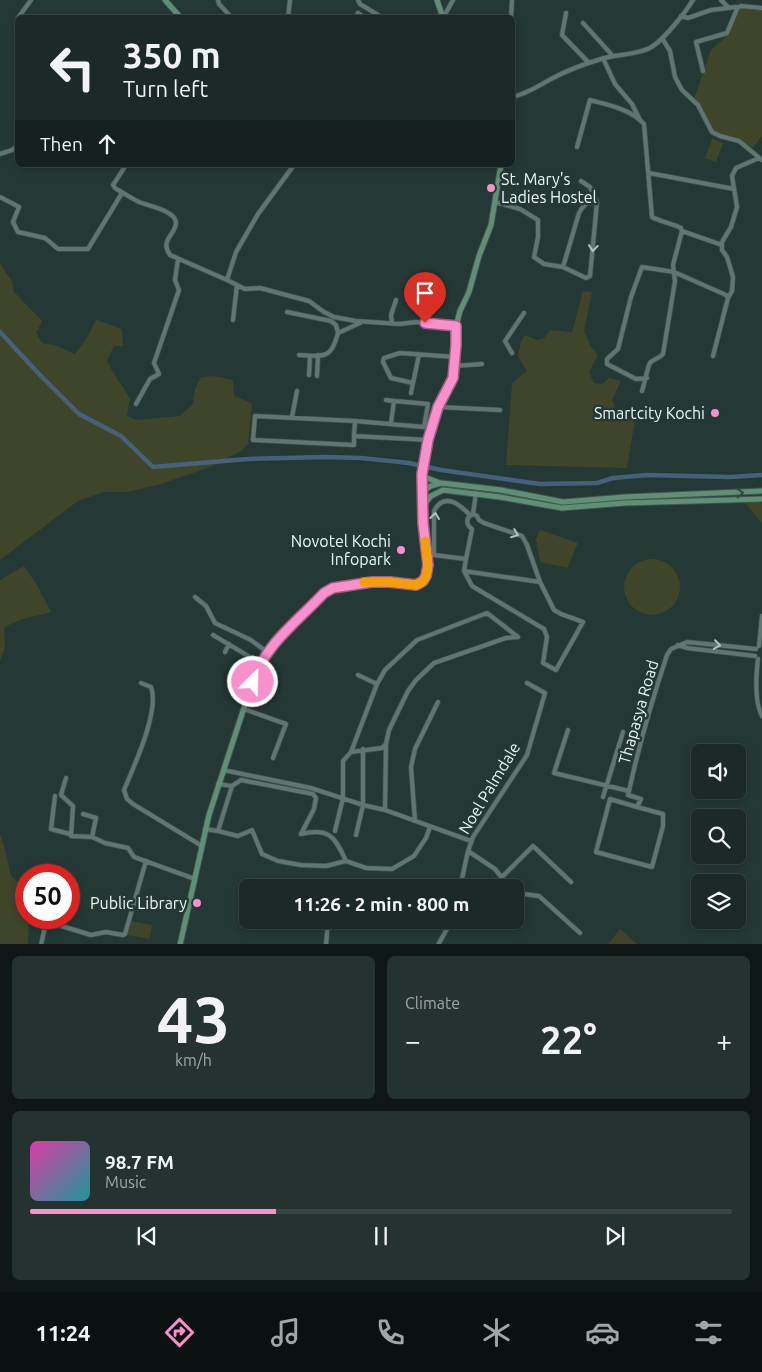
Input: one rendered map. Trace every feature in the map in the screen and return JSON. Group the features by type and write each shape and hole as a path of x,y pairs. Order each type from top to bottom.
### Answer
{"main road":[{"path":"165,0 178,15"},
{"path":"438,0 442,15"},
{"path":"180,944 205,829 218,784 260,663 267,652 324,593 333,588 372,582 416,585 423,581 428,571 421,492 424,460 438,407 453,378 456,326 460,311 469,292 479,256 492,225 501,167"},
{"path":"422,475 441,483 501,490 522,498 571,508 625,503 762,499"},
{"path":"421,492 441,483"},
{"path":"422,508 431,496 443,490 571,502 624,497 762,491"}],"street":[{"path":"20,15 31,0"},
{"path":"218,0 219,4 229,15"},
{"path":"288,15 290,0"},
{"path":"358,0 360,4 378,15"},
{"path":"445,15 453,0"},
{"path":"510,15 512,0"},
{"path":"515,96 530,92 552,79 589,63 612,55 639,52 652,47 662,38 693,0"},
{"path":"721,0 728,7"},
{"path":"681,16 688,18 711,10 728,7 762,8"},
{"path":"703,71 696,42 727,33 734,20 736,8"},
{"path":"566,13 562,35 589,63"},
{"path":"583,23 612,55"},
{"path":"662,38 670,51 676,77 682,90 698,105 712,132 739,141 761,159"},
{"path":"603,58 615,84 632,104 644,124 652,217 722,245"},
{"path":"577,146 590,100 621,109 639,118"},
{"path":"0,154 15,148"},
{"path":"713,356 728,298 732,291 733,277 727,257 722,250 722,242 731,227 737,207 732,176 736,168 761,159"},
{"path":"125,167 113,185 122,193 139,202 164,211 176,220 176,225 167,243 167,251 178,260 245,289 268,290 309,301 329,314 362,322 416,322 456,326"},
{"path":"227,280 238,248 266,200 282,184 293,167"},
{"path":"648,173 734,189"},
{"path":"495,202 520,209 538,220 538,237 534,257 544,264 563,266 586,278 590,276 596,202 590,187 581,181"},
{"path":"0,197 19,207 13,222 18,232 45,238 58,249 88,249 122,193"},
{"path":"563,266 583,205 589,202 596,202"},
{"path":"642,391 650,362 660,358 663,354 675,282 673,265 682,230"},
{"path":"136,404 150,379 159,374 154,363 179,290 175,280 178,260"},
{"path":"647,378 636,379 608,364 607,359 618,349 631,297 642,267 674,272 726,295 728,298"},
{"path":"233,320 237,285"},
{"path":"392,323 390,315 396,300"},
{"path":"287,312 331,322 336,325 338,332 335,346 330,353 310,356 298,355"},
{"path":"512,353 506,341 524,313"},
{"path":"338,332 362,322"},
{"path":"413,383 391,378 383,362 384,358 400,353 455,357"},
{"path":"317,376 318,355"},
{"path":"410,393 420,355"},
{"path":"309,376 310,356"},
{"path":"454,366 482,364"},
{"path":"292,418 297,391"},
{"path":"355,421 354,445 253,440 255,416 355,421 391,423 424,427 428,404 386,400"},
{"path":"391,423 394,401"},
{"path":"438,407 500,410"},
{"path":"354,436 428,440"},
{"path":"472,529 468,526 467,522 472,515 476,493"},
{"path":"466,559 434,555 434,511 442,503 450,501 460,504 472,515 477,516 479,520 494,528 522,536 540,582 554,610 583,622 556,670 543,663 547,637 544,629 472,586 464,571 472,529 478,525 479,520"},
{"path":"464,571 540,582"},
{"path":"196,597 206,606 215,623 251,640 267,652"},
{"path":"335,831 344,798 343,761 351,752 376,684 385,670 417,640 486,612 518,637 506,638 434,662 416,680 408,691 390,730 386,744 385,810"},
{"path":"762,616 756,683 762,716"},
{"path":"212,634 260,663"},
{"path":"678,645 687,642 759,647"},
{"path":"225,652 229,644"},
{"path":"678,645 687,648 759,658"},
{"name":"Thapasya Road","path":"629,791 635,761 667,655 671,649 678,645"},
{"path":"241,678 252,657"},
{"path":"358,675 376,684"},
{"path":"141,682 151,687 153,698 145,736 124,790 125,796 132,804 202,846"},
{"name":"Noel Palmdale","path":"462,879 471,841 527,755 545,693 527,683"},
{"path":"415,822 411,767 415,749 438,702"},
{"path":"244,709 286,724 273,758"},
{"path":"568,730 554,773 629,791 628,795 641,799 637,807"},
{"path":"603,797 623,732"},
{"path":"351,752 382,748 386,744"},
{"path":"356,835 363,805 363,749"},
{"path":"223,770 311,788 385,810 471,841"},
{"path":"66,778 61,795 74,806 70,834"},
{"path":"218,831 232,786 241,780 313,794 316,798 314,809 300,834 313,831 326,832 337,841 346,861"},
{"path":"218,784 232,786"},
{"path":"56,796 51,829 72,836 92,837 105,843 128,848 134,857 195,879"},
{"path":"610,799 637,807 664,814 663,826 652,867 596,852 610,799"},
{"path":"83,814 96,818 92,837"},
{"path":"205,829 238,836 252,830 262,854 278,861 301,866 326,866 346,861 366,868 392,869 414,856 426,838 430,827"},
{"path":"468,851 495,868 502,877 533,846 571,882"},
{"path":"75,929 90,935 106,932 125,934 146,861"},
{"path":"524,895 539,896 580,933"},
{"path":"41,944 44,929"},
{"path":"326,944 327,929"},
{"path":"438,944 447,929"}],"green space":[{"path":"739,8 762,10 762,136 753,148 740,140 714,131 694,99 711,50 729,34"},
{"path":"712,139 723,143 716,162 705,158"},
{"path":"0,263 12,282 14,292 42,321 36,333 42,343 55,345 75,354 88,336 96,320 122,329 123,346 114,346 107,360 130,399 127,416 136,420 180,416 193,404 195,389 201,377 213,376 233,380 234,396 252,403 248,444 241,451 213,466 161,484 128,492 103,492 78,501 0,560"},
{"path":"583,291 592,292 584,331 591,347 598,355 589,372 594,383 602,384 609,378 621,381 612,400 617,414 635,419 627,468 506,465 512,383 527,371 518,356 521,341 525,335 537,340 544,338 550,330 572,332"},
{"path":"745,503 762,503 762,523"},
{"path":"540,530 578,543 567,568 540,562 536,539"},
{"path":"646,559 658,559 668,563 676,571 680,587 676,603 668,611 658,615 646,615 636,611 628,603 624,593 624,581 628,571 636,563"},
{"path":"24,566 37,585 51,612 23,619 4,627 5,648 0,661 0,580"},
{"path":"0,834 11,876 15,880 15,929 29,929 28,944 0,944"},
{"path":"130,921 152,925 150,939 128,935"},
{"path":"620,929 637,944 608,944"}],"waterway":[{"path":"0,332 79,414 121,436 153,467 248,459 326,457 361,458 409,463 441,470 540,484 597,483 613,478 647,475 730,477 762,475"}],"slow traffic":[{"path":"364,582 420,584 428,571 425,541"}],"place":[{"name":"St. Mary's Ladies Hostel","path":"491,188"},
{"name":"Smartcity Kochi","path":"715,413"},
{"name":"Novotel Kochi Infopark","path":"401,550"},
{"name":"Public Library","path":"197,903"}],"route":[{"path":"253,682 257,668 267,652 324,593 333,588 377,581 416,585 420,584 426,576 428,565 423,523 422,474 428,440 438,407 453,378 456,326 425,323"}]}
